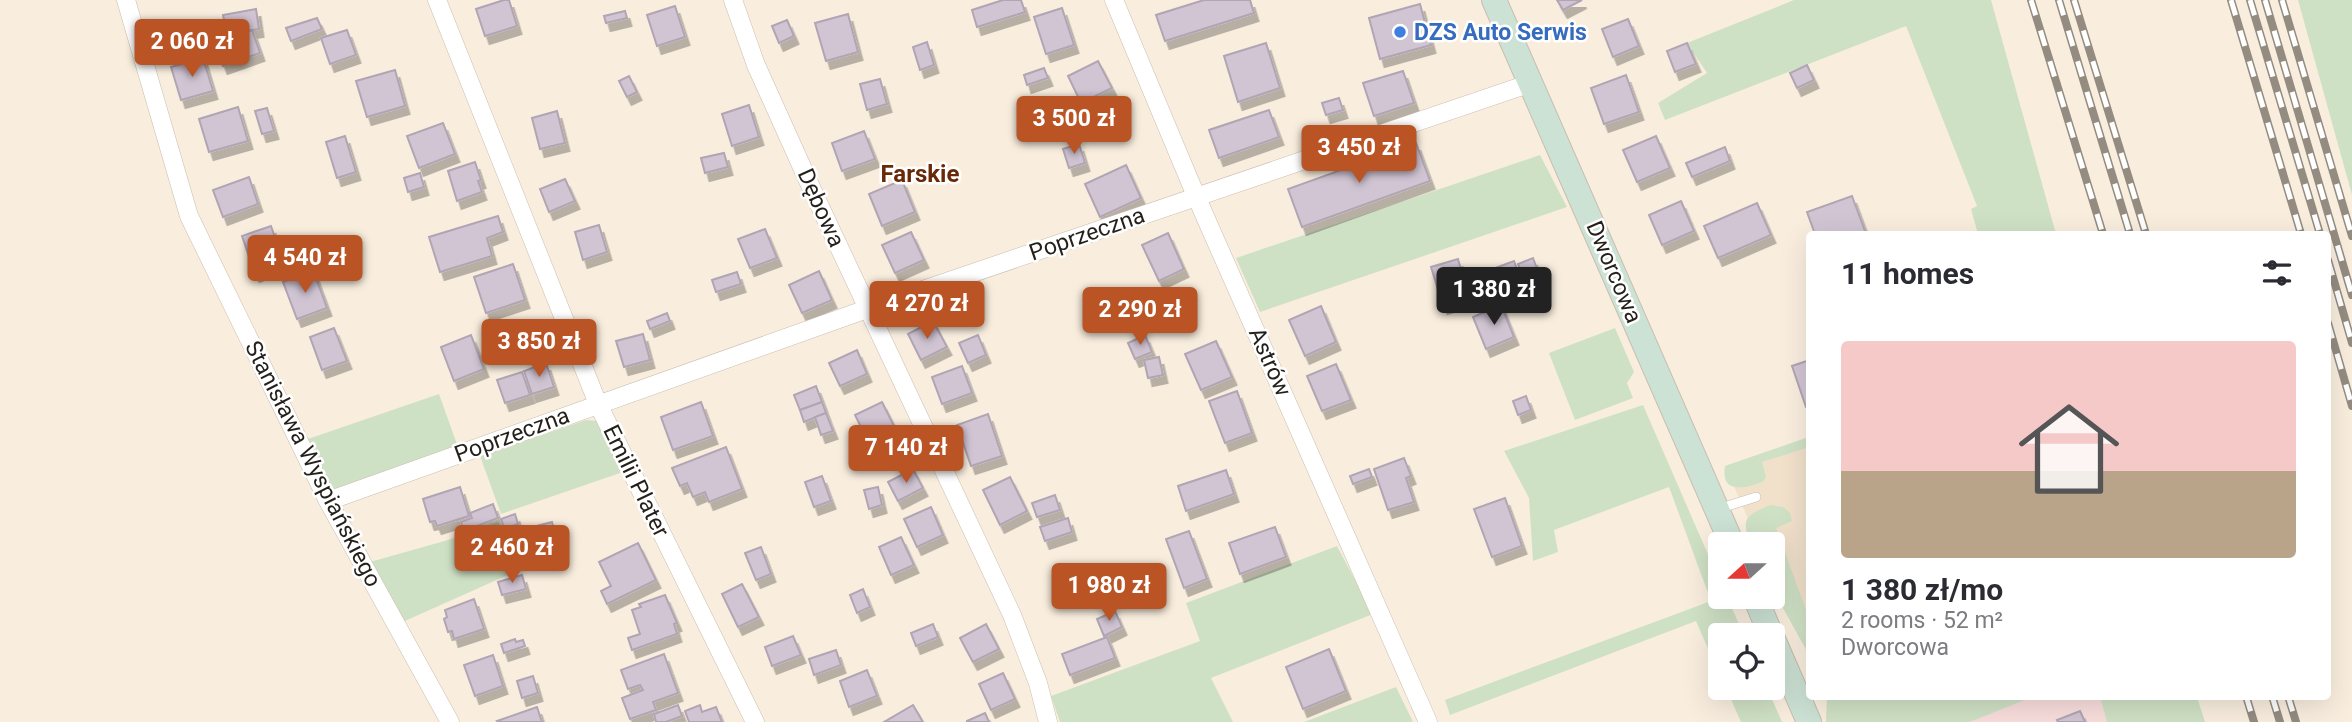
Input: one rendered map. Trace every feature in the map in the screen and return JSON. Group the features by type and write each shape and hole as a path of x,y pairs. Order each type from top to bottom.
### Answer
{"main road":[{"name":"Dworcowa","path":"1494,0 1727,532"},
{"path":"1785,667 1809,722"}],"street":[{"name":"Stanisława Wyspiańskiego","path":"126,0 189,216 328,501 450,722"},
{"name":"Emilii Plater","path":"436,0 598,404 755,722"},
{"name":"Dębowa","path":"733,0 756,65 867,309 1012,615 1038,683 1048,722"},
{"name":"Astrów","path":"1114,0 1196,196 1428,722"},
{"name":"Poprzeczna","path":"328,501 867,309 1531,83"}],"lane":[{"path":"1717,510 1756,497"}],"shaded area":[{"path":"1806,438 1806,622 1785,572 1785,532 1754,532 1725,466"},
{"path":"2022,700 2101,700 2107,722 1970,722"}],"green space":[{"path":"1794,0 1991,0 2055,231 1977,231 1971,209 1977,206 1906,26 1665,120 1658,103 1707,73 1687,43"},
{"path":"2298,0 2352,0 2352,195"},
{"path":"1540,155 1567,207 1260,312 1236,258"},
{"path":"1615,328 1634,372 1627,383 1633,398 1575,420 1549,353"},
{"path":"439,394 458,447 330,494 305,440"},
{"path":"1643,405 1708,554 1708,593 1669,487 1554,530 1558,552 1533,561 1529,498 1504,451"},
{"path":"586,420 597,421 623,472 501,514 480,456"},
{"path":"1806,438 1806,448 1762,462 1766,477 1764,481 1750,486 1731,486 1725,476 1725,466"},
{"path":"1770,505 1783,507 1790,513 1792,521 1776,528 1777,532 1747,532 1746,523 1751,515"},
{"path":"498,522 504,535 514,533 528,566 396,625 370,562 448,540"},
{"path":"1337,546 1373,614 1211,678 1233,722 1060,722 1051,696 1200,641 1186,603"},
{"path":"1785,553 1806,610 1806,650 1784,609"},
{"path":"1708,602 1708,609 1732,609 1739,623 1708,623 1708,648 1696,621 1450,715 1445,700"},
{"path":"1396,687 1413,722 1304,722"},
{"path":"1731,700 1772,700 1782,722 1741,722"},
{"path":"1827,700 2025,700 1970,722 1826,722"},
{"path":"2101,700 2198,700 2205,722 2107,722"}],"building":[{"path":"509,0 517,26 485,36 476,9"},
{"path":"1003,0 1021,0 1025,12 977,27 972,10"},
{"path":"1204,0 1250,0 1254,13 1165,41 1156,15"},
{"path":"1557,0 1582,0 1563,10"},
{"name":"DZS Auto Serwis","path":"1420,4 1431,45 1380,59 1369,18"},
{"path":"675,6 685,37 657,46 647,15"},
{"path":"1062,8 1074,45 1046,54 1034,17"},
{"path":"256,9 259,29 227,34 223,15"},
{"path":"625,11 627,18 606,23 604,16"},
{"path":"848,14 858,52 826,61 815,23"},
{"path":"317,18 322,29 291,41 286,28"},
{"path":"1628,19 1639,46 1613,57 1602,29"},
{"path":"787,20 794,36 779,43 772,26"},
{"path":"252,30 260,53 223,66 215,44"},
{"path":"347,30 356,55 330,64 321,38"},
{"path":"927,42 934,65 920,70 913,47"},
{"path":"1266,43 1280,88 1238,102 1224,56"},
{"path":"1687,43 1696,64 1675,72 1667,51"},
{"path":"203,58 213,91 181,100 171,67"},
{"path":"1098,61 1112,88 1081,103 1068,76"},
{"path":"1807,65 1814,80 1797,88 1790,73"},
{"path":"1044,68 1048,78 1027,85 1024,75"},
{"path":"395,70 405,106 367,117 356,81"},
{"path":"1403,71 1414,103 1374,116 1363,83"},
{"path":"1626,75 1639,112 1604,124 1591,88"},
{"path":"629,76 637,92 627,97 619,81"},
{"path":"880,79 887,104 867,110 860,84"},
{"path":"1339,98 1343,110 1326,115 1322,103"},
{"path":"1062,101 1066,116 1044,122 1040,107"},
{"path":"749,105 759,137 732,146 722,114"},
{"path":"238,107 248,141 209,152 199,119"},
{"path":"267,108 274,131 262,134 255,111"},
{"path":"1269,110 1279,137 1219,158 1209,130"},
{"path":"557,111 565,143 540,149 532,118"},
{"path":"443,123 455,154 419,168 407,136"},
{"path":"864,131 875,159 842,171 832,143"},
{"path":"345,136 356,172 337,178 326,142"},
{"path":"1656,136 1670,168 1637,182 1623,150"},
{"path":"1416,143 1430,181 1302,227 1288,189"},
{"path":"1079,144 1085,163 1069,168 1063,149"},
{"path":"1725,147 1730,161 1692,177 1686,163"},
{"path":"724,153 728,167 705,173 701,158"},
{"path":"475,162 482,192 457,201 448,171"},
{"path":"1126,165 1141,198 1100,217 1085,184"},
{"path":"420,173 424,187 408,192 404,178"},
{"path":"249,177 258,204 223,217 213,190"},
{"path":"565,179 575,201 549,212 540,189"},
{"path":"902,180 915,212 882,226 869,194"},
{"path":"1852,196 1865,231 1814,231 1807,212"},
{"path":"1681,201 1694,231 1662,245 1649,215"},
{"path":"1757,203 1771,235 1718,258 1704,226"},
{"path":"498,216 503,232 487,238 492,256 440,272 429,237"},
{"path":"599,225 607,252 583,260 575,232"},
{"path":"271,226 284,263 255,274 242,236"},
{"path":"765,229 777,258 750,268 738,239"},
{"path":"911,232 924,260 895,273 882,245"},
{"path":"1168,233 1184,269 1159,281 1142,245"},
{"path":"314,237 324,264 308,270 298,243"},
{"path":"1533,258 1541,279 1526,285 1518,264"},
{"path":"1458,259 1469,298 1443,306 1431,267"},
{"path":"1514,261 1521,281 1501,288 1495,268"},
{"path":"513,264 525,300 486,313 474,277"},
{"path":"313,270 327,308 297,319 283,282"},
{"path":"819,271 832,300 802,313 789,285"},
{"path":"737,272 741,284 716,292 712,280"},
{"path":"1501,305 1514,337 1486,349 1473,317"},
{"path":"1321,306 1336,342 1305,356 1289,320"},
{"path":"667,313 670,321 650,329 647,321"},
{"path":"933,321 947,347 921,360 908,334"},
{"path":"334,328 347,361 322,370 310,337"},
{"path":"643,334 650,360 624,367 616,341"},
{"path":"471,335 484,369 454,381 441,347"},
{"path":"978,335 986,355 968,363 959,343"},
{"path":"1145,335 1152,352 1135,359 1128,343"},
{"path":"1216,341 1232,377 1201,390 1185,354"},
{"path":"857,350 867,374 840,386 829,363"},
{"path":"1159,357 1163,375 1148,378 1144,360"},
{"path":"1806,361 1806,407 1792,366"},
{"path":"546,363 554,387 532,394 524,371"},
{"path":"1336,364 1351,400 1322,411 1307,376"},
{"path":"962,366 972,393 942,404 932,377"},
{"path":"522,372 530,395 505,403 497,380"},
{"path":"816,386 822,402 800,410 794,395"},
{"path":"1237,391 1252,433 1225,443 1209,401"},
{"path":"1526,396 1531,410 1518,415 1513,401"},
{"path":"701,402 713,436 673,450 661,417"},
{"path":"822,402 826,413 804,422 800,410"},
{"path":"882,402 897,432 870,445 855,415"},
{"path":"826,413 833,431 821,435 815,417"},
{"path":"988,414 1002,456 971,466 957,425"},
{"path":"726,447 742,489 709,502 705,492 693,497 687,483 680,486 672,468"},
{"path":"1404,458 1411,476 1406,478 1414,502 1388,510 1374,469"},
{"path":"913,469 923,488 898,501 888,482"},
{"path":"1369,469 1372,477 1353,484 1350,476"},
{"path":"1226,470 1234,494 1186,511 1178,486"},
{"path":"822,476 831,501 814,507 805,482"},
{"path":"1010,477 1027,511 1000,525 983,490"},
{"path":"460,487 469,516 437,526 435,521 430,522 423,499"},
{"path":"878,487 882,505 869,509 864,490"},
{"path":"1055,495 1060,510 1037,517 1032,503"},
{"path":"1505,498 1522,546 1492,557 1474,509"},
{"path":"493,504 498,518 464,531 461,522 472,518 470,513"},
{"path":"931,507 943,535 917,547 904,519"},
{"path":"515,514 518,524 505,529 501,519"},
{"path":"1068,518 1072,532 1045,541 1040,527"},
{"path":"552,522 559,548 528,556 523,538 531,536 529,528"},
{"path":"1275,527 1286,557 1240,574 1229,543"},
{"path":"1189,531 1207,579 1184,588 1166,539"},
{"path":"901,537 914,565 891,575 879,547"},
{"path":"638,543 656,580 607,604 601,591 611,586 599,562"},
{"path":"761,547 771,574 756,580 745,553"},
{"path":"1123,564 1129,580 1114,585 1109,570"},
{"path":"522,575 526,589 502,595 498,582"},
{"path":"742,584 759,617 738,627 722,594"},
{"path":"863,589 870,607 857,613 850,595"},
{"path":"665,595 677,623 674,624 677,634 632,650 628,638 640,634 632,610 641,607 639,604"},
{"path":"474,599 484,629 454,639 452,631 448,632 444,619 447,617 445,610"},
{"path":"1115,611 1122,627 1104,636 1097,619"},
{"path":"933,624 938,637 916,646 911,633"},
{"path":"986,624 999,649 973,662 960,638"},
{"path":"793,636 801,655 772,666 765,647"},
{"path":"1107,637 1115,658 1070,675 1062,654"},
{"path":"515,639 516,642 523,640 525,646 504,653 501,644"},
{"path":"1329,649 1346,691 1303,709 1286,667"},
{"path":"836,650 841,665 814,675 809,659"},
{"path":"664,654 678,693 653,702 656,710 630,719 622,698 643,690 640,685 628,689 621,670"},
{"path":"493,655 503,686 475,696 464,665"},
{"path":"867,670 877,696 849,707 840,681"},
{"path":"1003,673 1015,699 991,710 979,684"},
{"path":"533,676 538,693 522,698 517,681"},
{"path":"678,705 682,716 666,722 656,722 654,714"},
{"path":"700,705 702,712 716,707 722,722 689,722 685,711"},
{"path":"913,705 923,722 884,722"},
{"path":"537,707 542,722 497,721"},
{"path":"2080,711 2085,722 2057,720"},
{"path":"985,713 989,722 967,722 967,721"}],"railway":[{"path":"2031,0 2102,231"},
{"path":"2059,0 2129,231"},
{"path":"2074,0 2145,231"},
{"path":"2231,0 2300,231"},
{"path":"2250,0 2319,231"},
{"path":"2265,0 2352,295"},
{"path":"2282,0 2352,236"},
{"path":"2331,270 2352,343"},
{"path":"2331,333 2352,406"},
{"path":"2247,700 2254,722"},
{"path":"2273,700 2280,722"},
{"path":"2289,700 2296,722"}],"place":[{"name":"DZS Auto Serwis","path":"1400,32"}],"district":[{"name":"Farskie","path":"920,174"}]}
